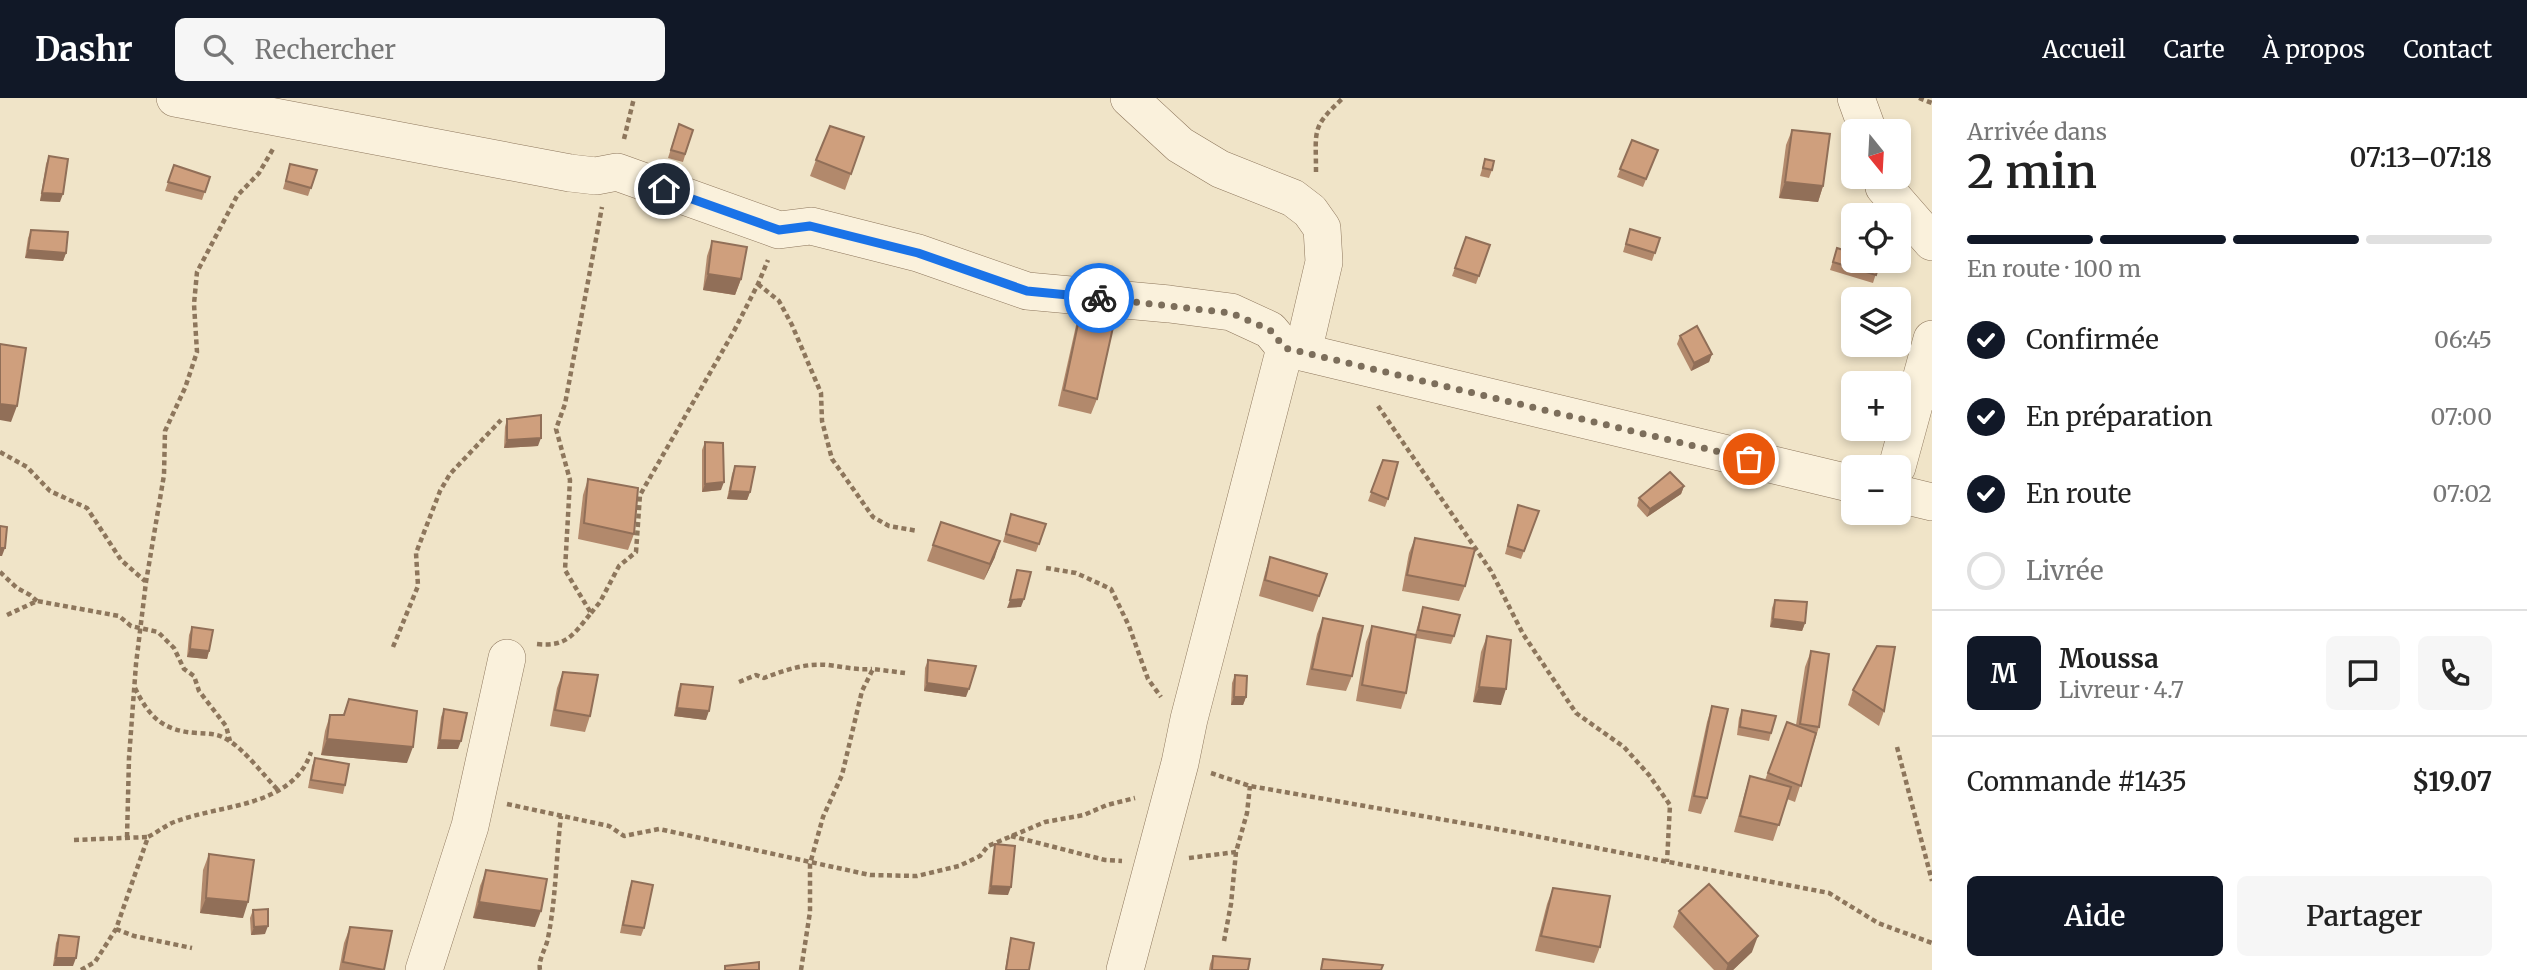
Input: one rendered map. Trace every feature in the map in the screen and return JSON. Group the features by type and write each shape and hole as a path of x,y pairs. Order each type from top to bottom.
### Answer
{"street":[{"path":"175,98 293,109 570,173 596,176 617,172 779,230 810,226 918,253 1027,291 1169,304 1231,313 1270,330 1294,350 1841,481"},
{"path":"1125,970 1176,780 1189,719 1294,350 1324,262 1322,228 1310,211 1293,198 1220,169 1180,145 1129,98"},
{"path":"1856,98 1864,119"},
{"path":"1886,189 1932,242"},
{"path":"1900,455 1932,339"},
{"path":"1911,498 1932,502"},
{"path":"424,970 460,861 507,658"}],"path":[{"path":"591,613 565,570 570,480 556,429 565,404 606,189 617,172 634,98"},
{"path":"1322,228 1316,198 1316,132 1320,119 1343,98"},
{"path":"1919,98 1932,103"},
{"path":"127,837 134,687 146,582 163,475 165,431 186,388 197,352 194,304 197,272 237,196 259,173 293,109"},
{"path":"507,658 517,642 554,646 571,638 600,602 619,566 636,552 640,495 734,331 758,284 779,230"},
{"path":"758,284 779,301 811,368 821,393 822,421 832,459 873,517 889,526 918,531"},
{"path":"1359,365 1376,404 1402,438 1491,571 1524,634 1576,713 1624,747 1649,775 1670,805 1667,862"},
{"path":"393,647 418,586 416,553 440,491 450,474 500,420"},
{"path":"0,452 27,467 50,491 87,508 121,559 146,582"},
{"path":"1046,568 1076,573 1111,589 1129,626 1148,679 1166,703 1189,719"},
{"path":"0,572 17,588 37,601 119,616 131,626 158,632 174,648 184,669 194,676 199,691 226,726 230,741"},
{"path":"7,615 37,601"},
{"path":"739,682 756,674 764,678 791,667 827,665 852,670 873,669 905,673"},
{"path":"801,970 810,912 810,864 822,817 842,775 862,691 873,669"},
{"path":"134,687 146,710 158,722 178,732 214,733 230,741 279,791"},
{"path":"1897,747 1932,880"},
{"path":"74,840 148,837 175,821 258,799 289,786 306,765 311,752"},
{"path":"476,798 609,826 624,836 659,829 870,875 917,876 959,866 980,856 988,846 1045,822 1084,815 1176,780 1250,786 1514,832 1829,893 1878,923 1932,943"},
{"path":"540,970 538,965 547,942 551,919 561,816"},
{"path":"81,970 95,962 116,929 148,837"},
{"path":"1224,941 1236,852"},
{"path":"116,929 134,936 192,948"}],"building":[{"path":"679,124 693,130 685,154 671,150"},
{"path":"830,126 864,137 851,174 816,160"},
{"path":"1792,130 1830,134 1823,186 1785,182"},
{"path":"1632,140 1658,150 1646,179 1620,169"},
{"path":"49,156 68,159 63,194 42,193"},
{"path":"1485,159 1494,161 1492,170 1483,168"},
{"path":"290,164 317,170 311,188 286,181"},
{"path":"174,165 210,177 205,192 168,182"},
{"path":"1630,229 1660,238 1655,253 1626,244"},
{"path":"31,230 68,232 66,253 28,250"},
{"path":"1466,237 1490,245 1479,276 1455,268"},
{"path":"712,241 747,247 741,279 708,274"},
{"path":"1837,248 1841,249 1841,264 1833,262"},
{"path":"1082,305 1116,314 1097,399 1064,390"},
{"path":"1697,326 1712,354 1694,363 1680,336"},
{"path":"0,344 26,348 17,406 0,404"},
{"path":"541,415 541,438 507,440 507,419"},
{"path":"705,442 723,443 724,482 705,484"},
{"path":"1383,460 1398,462 1388,499 1371,492"},
{"path":"735,466 755,467 750,492 730,491"},
{"path":"1670,472 1684,486 1650,509 1639,498"},
{"path":"588,479 638,488 634,534 584,523"},
{"path":"1518,505 1539,511 1524,551 1508,546"},
{"path":"1011,514 1046,524 1039,544 1006,534"},
{"path":"941,522 1000,541 990,564 933,545"},
{"path":"0,526 7,527 5,548 0,548"},
{"path":"1415,538 1475,549 1465,586 1407,575"},
{"path":"1270,557 1327,574 1319,596 1265,580"},
{"path":"1017,570 1031,572 1024,599 1010,600"},
{"path":"1775,600 1807,602 1805,623 1773,619"},
{"path":"1423,607 1460,615 1454,636 1418,630"},
{"path":"1323,618 1363,626 1352,676 1312,669"},
{"path":"1372,626 1416,635 1406,693 1362,685"},
{"path":"192,627 213,630 209,651 190,649"},
{"path":"1487,636 1511,640 1506,689 1479,687"},
{"path":"1877,646 1895,647 1884,711 1853,690"},
{"path":"1811,651 1829,654 1819,727 1800,724"},
{"path":"928,660 976,666 969,689 927,683"},
{"path":"563,672 598,675 590,716 555,710"},
{"path":"1235,675 1247,676 1246,697 1234,697"},
{"path":"681,684 713,687 709,711 677,708"},
{"path":"349,699 417,711 413,747 327,739 330,715 344,715"},
{"path":"1712,706 1728,709 1707,798 1694,796"},
{"path":"444,709 467,713 461,741 440,740"},
{"path":"1742,710 1776,716 1771,733 1740,727"},
{"path":"1787,722 1816,733 1801,786 1768,773"},
{"path":"315,758 349,764 345,785 311,780"},
{"path":"1750,776 1791,787 1779,825 1740,816"},
{"path":"995,844 1015,846 1011,887 991,886"},
{"path":"209,854 254,860 248,902 206,898"},
{"path":"486,870 547,879 541,911 479,902"},
{"path":"632,881 653,885 644,928 623,925"},
{"path":"1709,884 1758,936 1728,964 1679,911"},
{"path":"1553,888 1610,896 1600,947 1541,936"},
{"path":"268,909 268,926 254,927 253,910"},
{"path":"350,927 392,931 384,970 343,962"},
{"path":"59,935 79,937 76,958 56,958"},
{"path":"1011,938 1034,943 1029,970 1006,970"},
{"path":"1213,956 1250,959 1248,970 1212,970"},
{"path":"1323,959 1383,965 1381,970 1321,970"},
{"path":"759,962 759,970 725,970 725,966"}],"way so far":[{"path":"1099,298 1231,313 1270,330 1285,348 1749,459"}],"route":[{"path":"664,189 779,230 810,226 918,253 1027,291 1099,298"}]}
